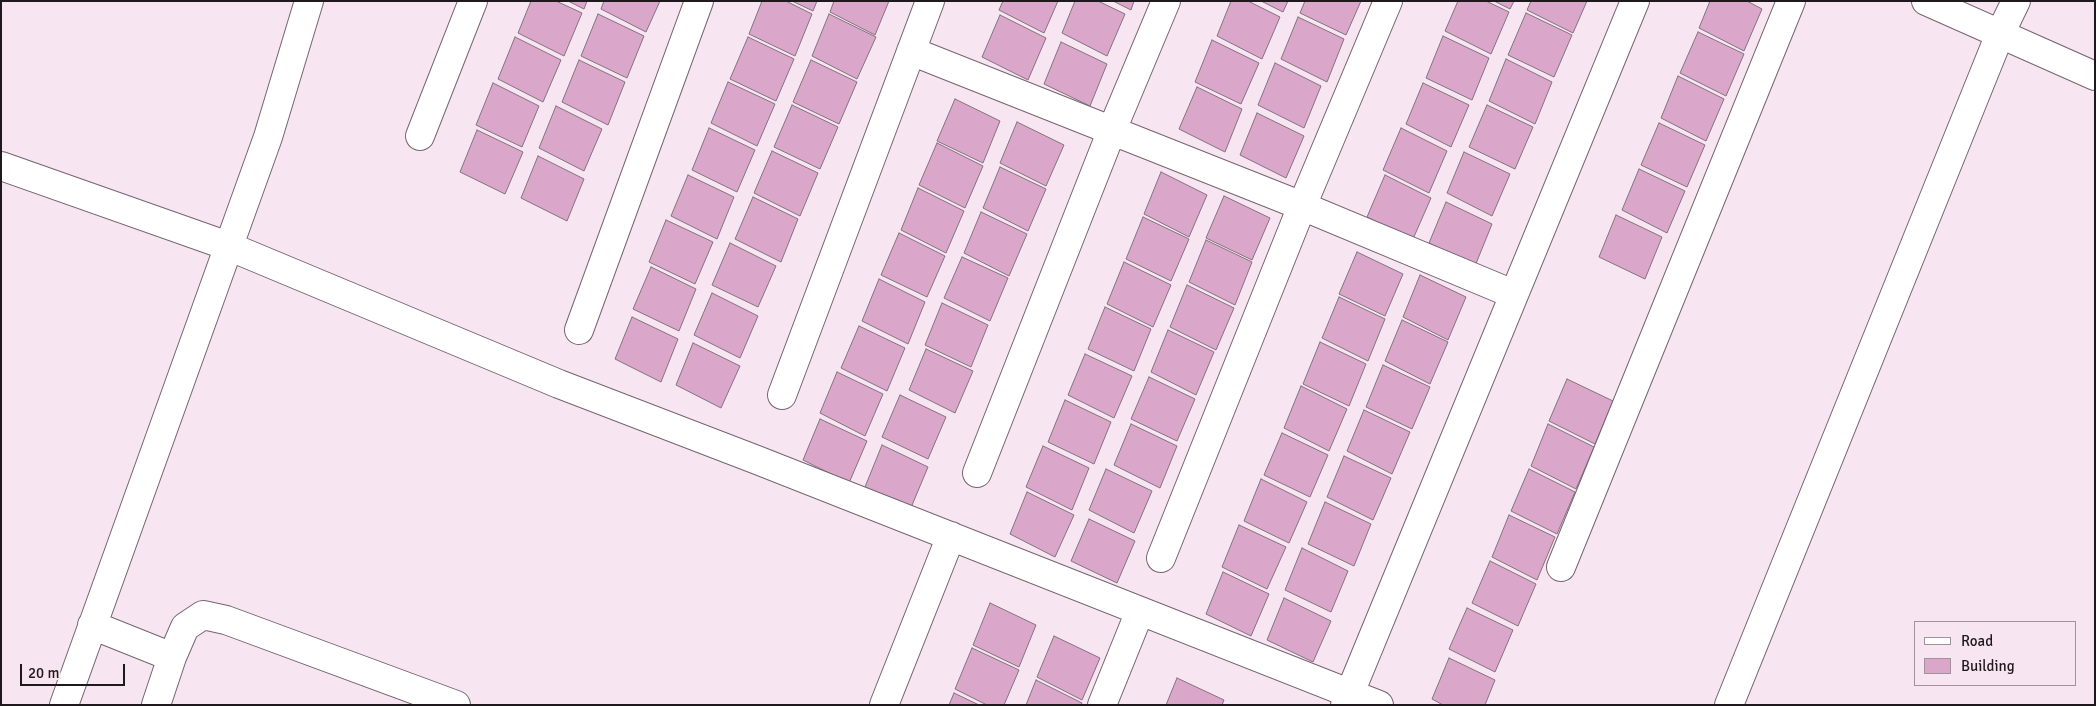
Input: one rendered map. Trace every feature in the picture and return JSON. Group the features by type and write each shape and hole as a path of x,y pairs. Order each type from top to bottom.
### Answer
{"street":[{"path":"64,705 268,137 309,1"},
{"path":"420,136 474,1"},
{"path":"580,330 698,1"},
{"path":"782,395 930,1"},
{"path":"977,473 1112,130 1166,1"},
{"path":"1161,558 1302,206 1388,1"},
{"path":"1348,698 1635,1"},
{"path":"1561,567 1791,1"},
{"path":"1926,1 2095,76"},
{"path":"1729,705 2000,34 2016,1"},
{"path":"911,51 1302,206 1513,294"},
{"path":"1,166 228,246 559,384 952,536 1140,611 1348,698 1380,705"},
{"path":"884,705 952,536"},
{"path":"1102,705 1140,611"},
{"path":"156,705 172,657 186,627 203,616 226,620 456,705"},
{"path":"92,625 172,657"}],"building":[{"path":"531,1 556,1 582,13 564,56 518,33"},
{"path":"568,1 587,1 584,9"},
{"path":"604,1 660,1 646,32 601,9"},
{"path":"762,1 786,1 812,14 795,56 749,34"},
{"path":"792,1 817,1 813,11"},
{"path":"834,1 889,1 875,35 830,12"},
{"path":"1003,1 1058,1 1044,33 999,10"},
{"path":"1075,1 1098,1 1125,14 1107,56 1062,33"},
{"path":"1113,1 1134,1 1131,10"},
{"path":"1231,1 1248,1 1280,17 1262,59 1217,36"},
{"path":"1261,1 1288,1 1283,12"},
{"path":"1305,1 1361,1 1346,35 1300,13"},
{"path":"1458,1 1486,1 1509,12 1491,54 1445,31"},
{"path":"1494,1 1514,1 1510,9"},
{"path":"1531,1 1587,1 1573,33 1527,10"},
{"path":"1710,1 1747,1 1762,9 1744,51 1699,28"},
{"path":"1526,13 1572,35 1554,77 1508,55"},
{"path":"598,14 644,36 627,78 581,56"},
{"path":"829,14 876,37 857,79 812,56"},
{"path":"1000,15 1046,38 1028,80 982,57"},
{"path":"1298,17 1344,39 1327,82 1281,59"},
{"path":"1698,32 1744,54 1726,96 1680,73"},
{"path":"1443,36 1489,58 1472,100 1426,78"},
{"path":"515,37 561,60 543,102 498,79"},
{"path":"748,37 794,59 776,101 730,79"},
{"path":"1212,40 1259,63 1241,104 1195,82"},
{"path":"1061,42 1107,64 1090,106 1044,84"},
{"path":"1506,59 1552,82 1535,124 1489,101"},
{"path":"579,60 625,82 608,125 562,102"},
{"path":"811,60 857,82 839,124 793,102"},
{"path":"1275,63 1321,86 1304,128 1258,105"},
{"path":"1678,76 1724,99 1706,141 1661,118"},
{"path":"728,82 775,104 757,146 711,123"},
{"path":"493,83 539,106 522,147 476,125"},
{"path":"1423,83 1469,105 1451,147 1406,124"},
{"path":"1197,87 1242,109 1225,152 1179,129"},
{"path":"955,99 1000,121 983,163 937,141"},
{"path":"792,105 838,127 820,169 774,147"},
{"path":"1487,105 1533,127 1515,169 1469,147"},
{"path":"556,106 602,129 584,171 539,148"},
{"path":"1257,113 1304,136 1286,178 1240,155"},
{"path":"1017,122 1064,145 1046,186 1000,163"},
{"path":"1659,123 1705,145 1687,187 1641,165"},
{"path":"709,128 755,150 737,192 692,170"},
{"path":"1401,128 1447,151 1429,193 1383,170"},
{"path":"477,130 523,152 505,194 460,172"},
{"path":"937,143 983,166 965,208 919,185"},
{"path":"772,151 818,173 800,216 754,193"},
{"path":"1464,152 1510,174 1492,216 1447,193"},
{"path":"538,156 584,179 567,221 521,198"},
{"path":"1000,167 1046,189 1028,231 983,208"},
{"path":"1639,169 1685,191 1667,233 1622,210"},
{"path":"1161,172 1207,195 1189,237 1144,214"},
{"path":"688,175 734,197 717,239 671,216"},
{"path":"1385,175 1431,198 1413,239 1367,217"},
{"path":"918,188 964,211 946,253 901,230"},
{"path":"1224,196 1270,218 1252,260 1206,238"},
{"path":"753,197 798,219 781,262 735,239"},
{"path":"1446,202 1492,224 1475,266 1429,243"},
{"path":"981,212 1027,234 1009,276 964,253"},
{"path":"1616,215 1662,237 1645,279 1599,257"},
{"path":"1143,217 1189,239 1171,281 1126,259"},
{"path":"666,220 713,242 695,284 649,262"},
{"path":"899,233 945,256 927,297 881,275"},
{"path":"1206,240 1252,262 1235,305 1189,282"},
{"path":"730,243 776,266 758,307 712,285"},
{"path":"1357,252 1403,274 1385,316 1339,294"},
{"path":"962,257 1008,278 990,321 944,298"},
{"path":"1124,262 1171,285 1153,327 1107,304"},
{"path":"651,267 696,289 679,331 633,309"},
{"path":"1420,275 1466,297 1448,340 1403,317"},
{"path":"879,279 925,302 908,344 862,321"},
{"path":"1187,285 1234,308 1216,350 1170,327"},
{"path":"712,293 758,316 740,358 694,335"},
{"path":"1339,297 1385,319 1368,361 1322,338"},
{"path":"942,303 988,325 971,367 925,345"},
{"path":"1105,307 1151,329 1134,371 1088,349"},
{"path":"632,317 678,339 661,382 615,359"},
{"path":"1402,320 1448,342 1430,384 1385,361"},
{"path":"859,326 905,348 887,391 841,368"},
{"path":"1168,330 1214,352 1196,395 1151,372"},
{"path":"1320,342 1366,364 1349,406 1303,384"},
{"path":"693,343 740,366 721,408 676,385"},
{"path":"926,349 973,371 955,413 909,390"},
{"path":"1085,354 1132,376 1114,418 1068,395"},
{"path":"1383,365 1430,387 1412,429 1366,407"},
{"path":"837,372 883,394 865,436 820,413"},
{"path":"1149,377 1195,399 1177,441 1131,419"},
{"path":"1567,379 1613,401 1595,444 1549,421"},
{"path":"1301,386 1347,409 1329,451 1284,428"},
{"path":"900,395 946,417 928,459 882,437"},
{"path":"1065,400 1111,422 1094,464 1048,442"},
{"path":"1364,410 1410,432 1392,474 1347,451"},
{"path":"820,419 867,441 849,483 803,460"},
{"path":"1131,424 1177,446 1160,488 1114,465"},
{"path":"1548,424 1594,447 1576,489 1531,466"},
{"path":"1282,433 1328,455 1310,497 1264,475"},
{"path":"882,445 928,467 910,510 865,487"},
{"path":"1043,446 1089,468 1072,510 1026,487"},
{"path":"1344,456 1391,478 1373,520 1327,497"},
{"path":"1106,469 1152,491 1134,533 1089,510"},
{"path":"1529,469 1575,492 1557,534 1511,511"},
{"path":"1261,479 1307,502 1289,543 1244,521"},
{"path":"1027,492 1074,515 1055,557 1010,534"},
{"path":"1325,502 1371,524 1354,566 1308,544"},
{"path":"1509,515 1555,537 1537,580 1492,557"},
{"path":"1089,519 1135,541 1117,583 1071,561"},
{"path":"1239,525 1286,547 1267,589 1222,567"},
{"path":"1302,548 1348,571 1331,612 1285,590"},
{"path":"1490,561 1536,584 1518,626 1472,603"},
{"path":"1223,572 1269,594 1251,636 1206,614"},
{"path":"1284,598 1331,621 1313,662 1267,640"},
{"path":"990,603 1036,625 1019,667 973,645"},
{"path":"1467,608 1513,630 1495,672 1449,649"},
{"path":"1054,636 1100,658 1082,700 1037,677"},
{"path":"972,648 1019,670 1004,705 987,705 955,689"},
{"path":"1449,658 1495,680 1485,705 1443,705 1432,699"},
{"path":"1177,678 1224,700 1222,705 1166,705"},
{"path":"1036,680 1082,703 1081,705 1026,705"},
{"path":"954,693 979,705 949,705"}]}
